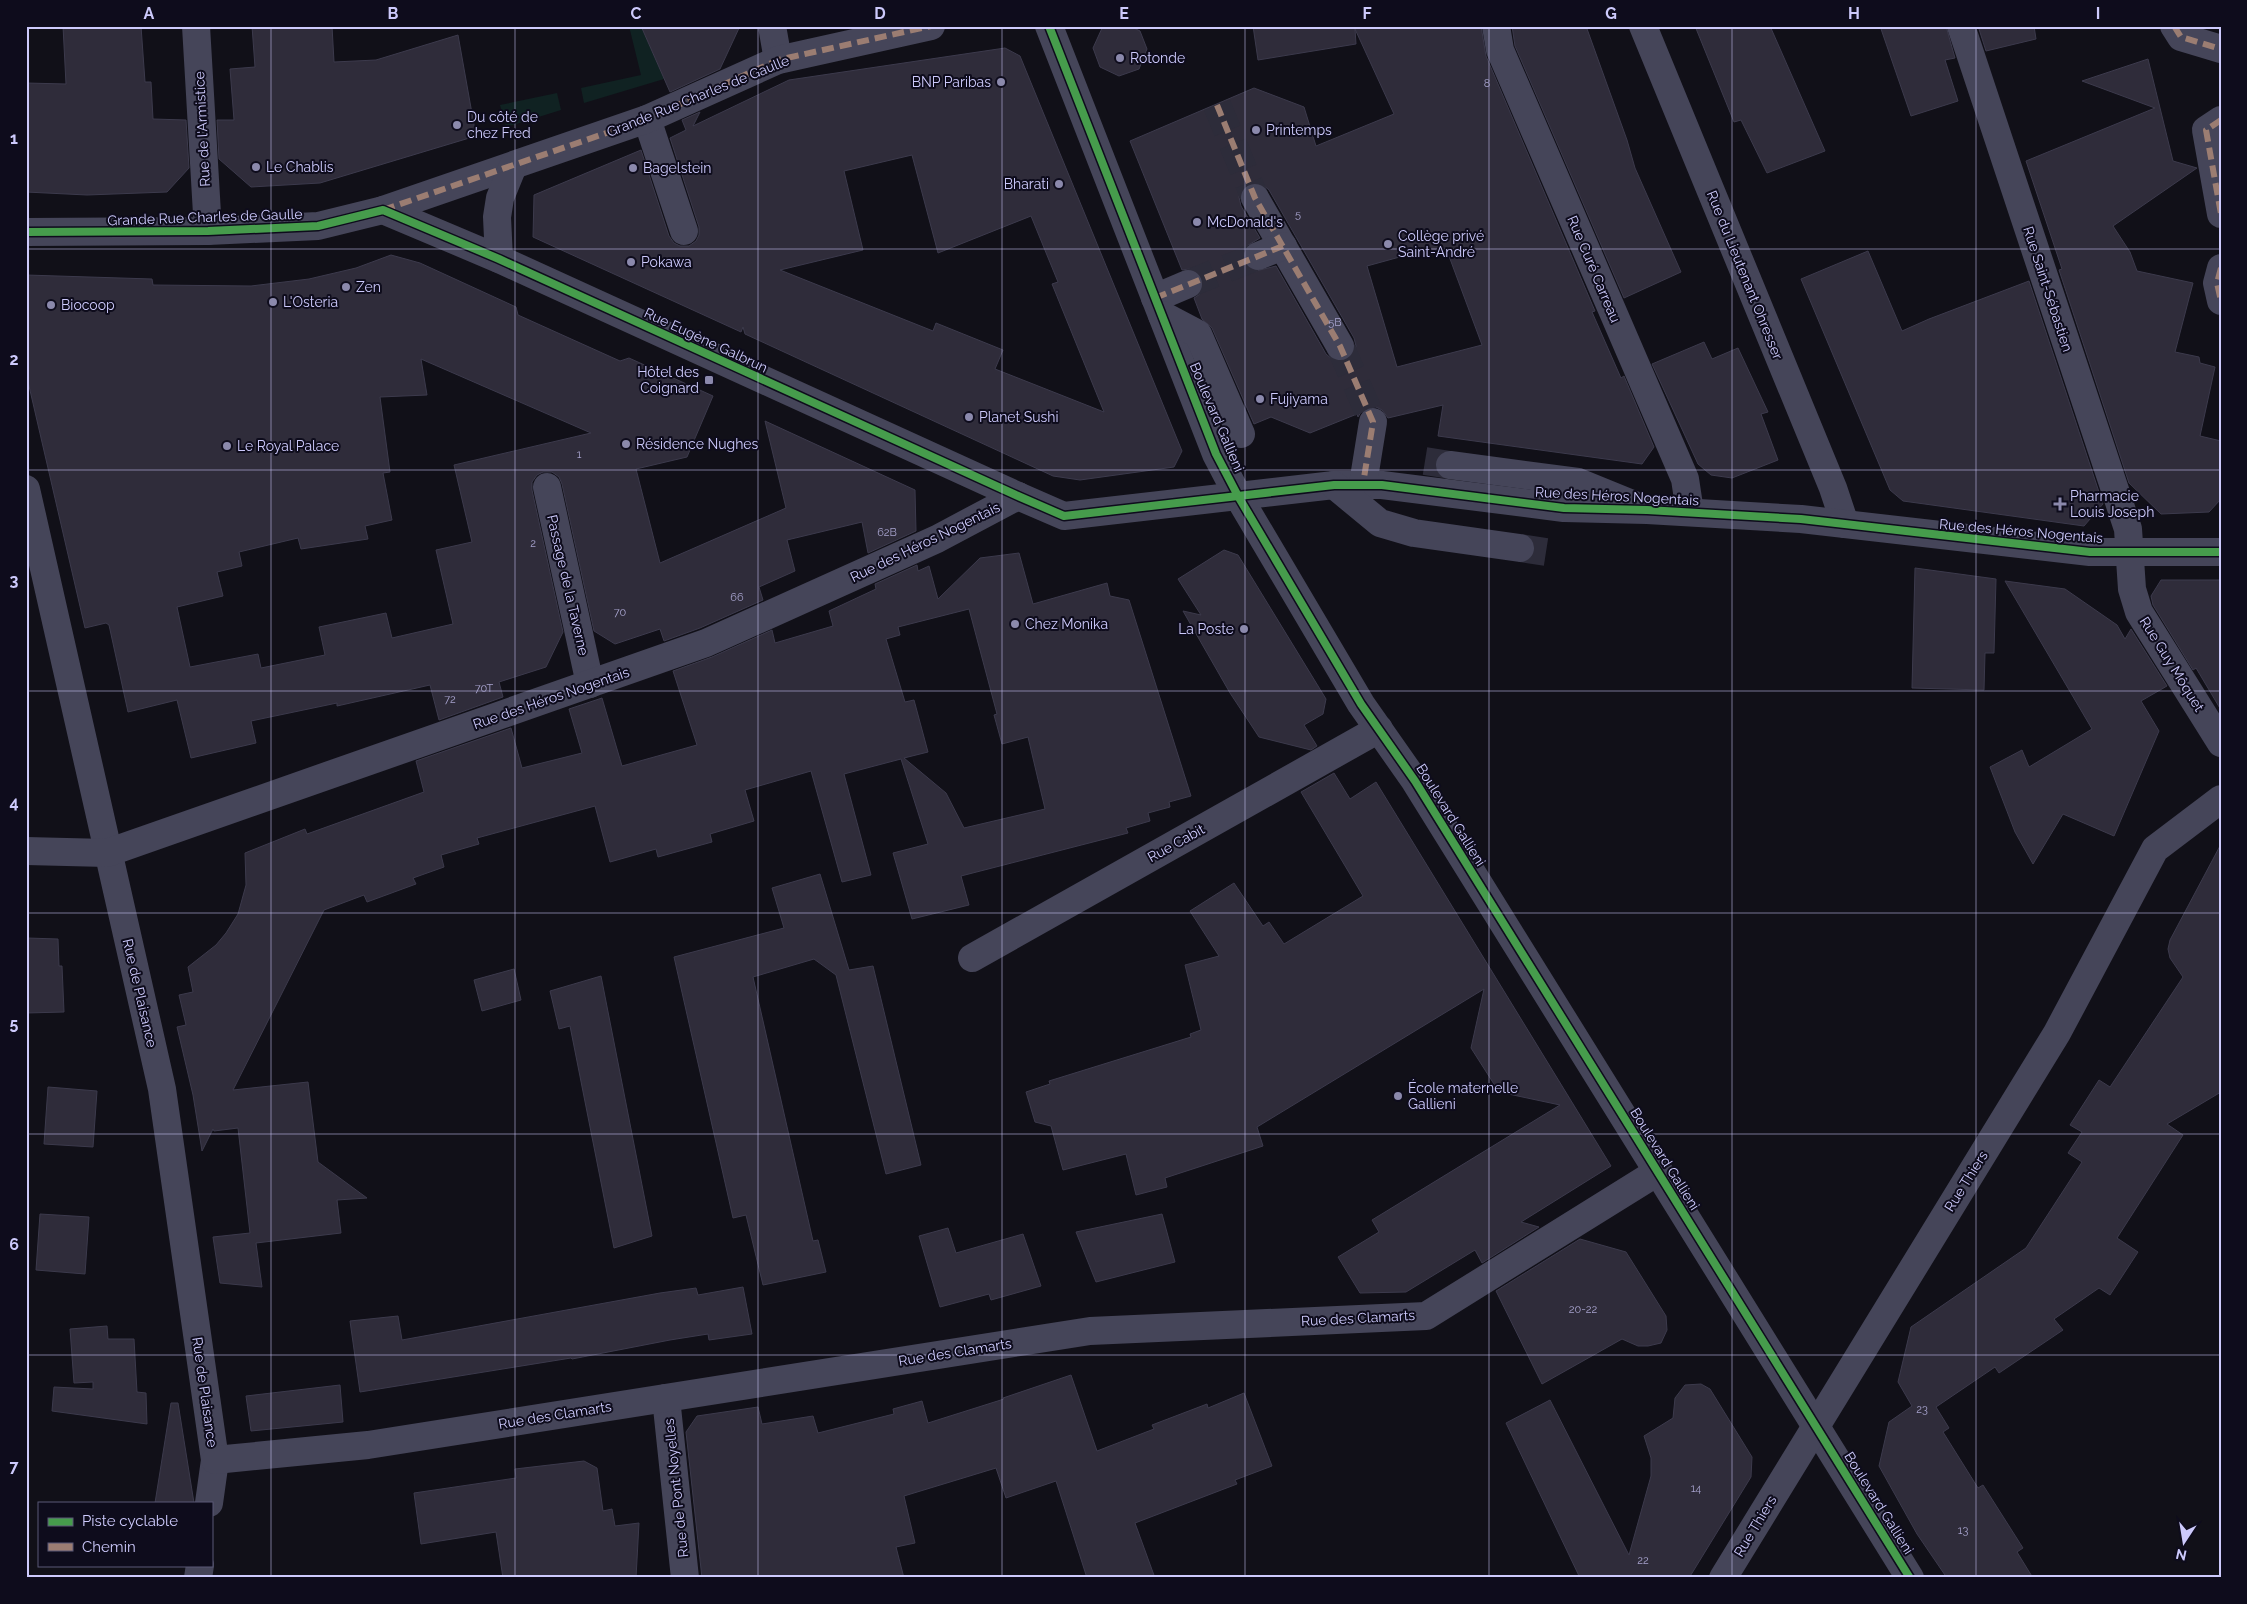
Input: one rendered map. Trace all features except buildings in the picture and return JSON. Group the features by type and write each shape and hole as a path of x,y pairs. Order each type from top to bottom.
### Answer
{"street":[{"name":"Rue de l'Armistice","path":"196,26 208,231"},
{"path":"772,26 778,60"},
{"name":"Grande Rue Charles de Gaulle","path":"26,232 208,231 318,226 383,210 648,119 778,60 931,26"},
{"name":"Boulevard Gallieni","path":"1049,26 1216,454 1238,496 1361,704 1416,781 1910,1578"},
{"name":"Rue Curé Carreau","path":"1496,26 1500,50 1685,479 1690,512"},
{"name":"Rue du Lieutenant Ohresser","path":"1642,26 1834,488 1845,524"},
{"name":"Rue Saint-Sébastien","path":"1961,26 2124,520 2131,552"},
{"path":"2174,26 2181,37 2221,49"},
{"path":"648,119 684,231"},
{"path":"2221,120 2206,130 2221,214"},
{"path":"499,259 500,198 513,166"},
{"path":"1255,198 1270,251 1340,346"},
{"name":"Rue Eugène Galbrun","path":"383,210 499,259 1018,496"},
{"path":"2221,268 2216,283 2221,301"},
{"path":"1188,284 1158,307 1198,334 1241,434"},
{"path":"1363,484 1373,422"},
{"path":"1450,465 1578,482 1647,510"},
{"name":"Rue des Héros Nogentais","path":"26,851 107,853 706,643 936,540 1018,496 1064,516 1334,485 1382,484 1564,508 1647,510 1801,519 2090,552 2221,552"},
{"path":"1334,485 1380,523 1414,533 1520,548"},
{"name":"Passage de la Taverne","path":"546,487 590,684"},
{"name":"Rue de Plaisance","path":"26,489 162,1089 215,1460 209,1502"},
{"name":"Rue Guy Môquet","path":"2131,552 2132,589 2139,612 2221,743"},
{"name":"Rue Cabit","path":"972,958 1379,729"},
{"name":"Rue Thiers","path":"1723,1578 2057,1033 2155,848 2221,799"},
{"name":"Rue des Clamarts","path":"215,1460 368,1445 1090,1331 1426,1316 1659,1171"},
{"name":"Rue de Pont Noyelles","path":"666,1398 686,1578"}],"shaded area":[{"path":"629,26 641,26 664,79 584,103 581,88 641,75"},
{"path":"557,93 561,110 506,127 500,105"}],"tunnel":[{"path":"1217,105 1255,198"},
{"path":"1188,284 1258,256"},
{"path":"1340,346 1373,422"},
{"path":"1425,461 1450,465"},
{"path":"1520,548 1546,552"}],"marked path":[{"path":"383,210 647,119 778,60 931,26"},
{"path":"2174,26 2181,37 2221,49"},
{"path":"1217,105 1255,198 1340,346 1373,422 1363,484"},
{"path":"2221,120 2206,130 2221,214"},
{"path":"1155,298 1283,246"},
{"path":"2221,268 2217,283 2221,301"}],"cycle path":[{"path":"1049,26 1216,454 1238,496 1361,704 1415,781 1910,1578"},
{"path":"26,232 208,231 318,226 383,210 499,259 1064,516 1334,485 1382,485 1564,508 1647,510 1801,519 2090,552 2221,552"}],"place":[{"name":"Rotonde","path":"1120,58"},
{"name":"BNP Paribas","path":"1001,82"},
{"name":"Du côté de chez Fred","path":"457,125"},
{"name":"Printemps","path":"1256,130"},
{"name":"Le Chablis","path":"256,167"},
{"name":"Bagelstein","path":"633,168"},
{"name":"Bharati","path":"1059,184"},
{"name":"McDonald's","path":"1197,222"},
{"name":"Collège privé Saint-André","path":"1388,244"},
{"name":"Pokawa","path":"631,262"},
{"name":"Zen","path":"346,287"},
{"name":"L'Osteria","path":"273,302"},
{"name":"Biocoop","path":"51,305"},
{"name":"Hôtel des Coignard","path":"709,380"},
{"name":"Fujiyama","path":"1260,399"},
{"name":"Planet Sushi","path":"969,417"},
{"name":"Résidence Nughes","path":"626,444"},
{"name":"Le Royal Palace","path":"227,446"},
{"name":"Pharmacie Louis Joseph","path":"2060,504"},
{"name":"Chez Monika","path":"1015,624"},
{"name":"La Poste","path":"1244,629"},
{"name":"École maternelle Gallieni","path":"1398,1096"}]}
